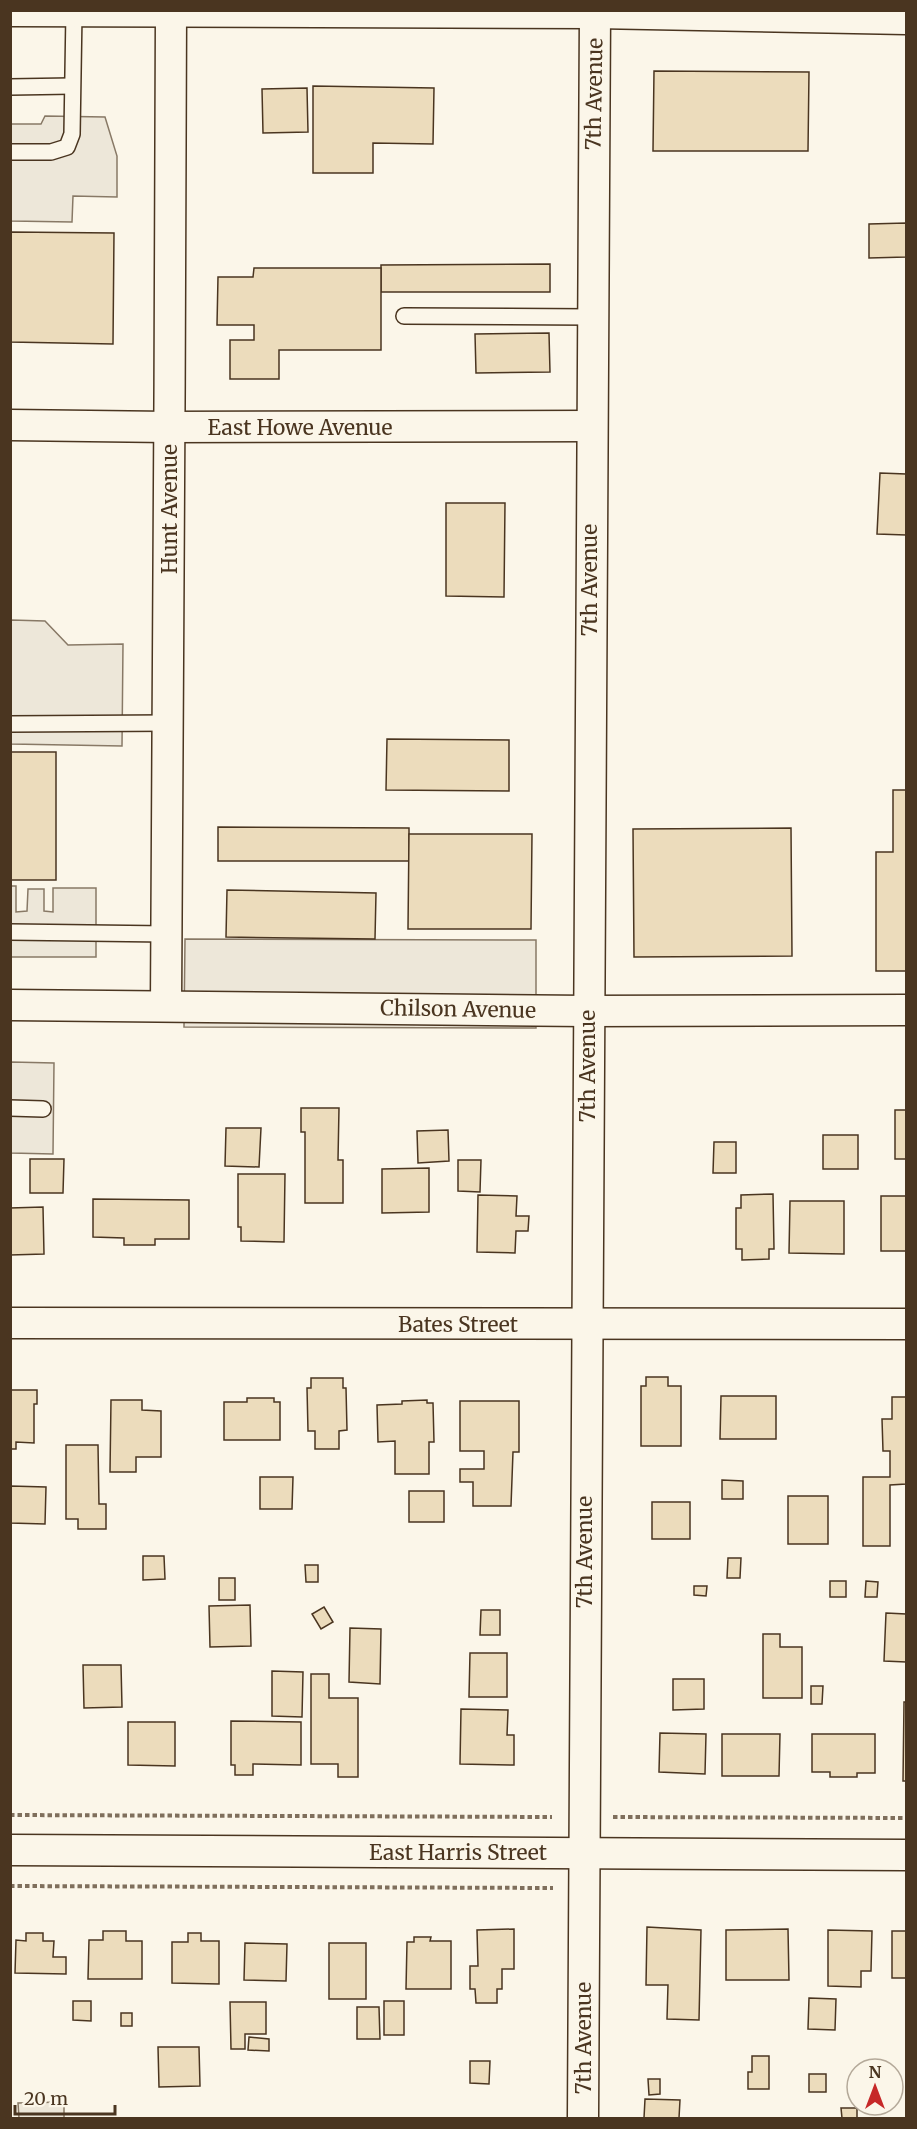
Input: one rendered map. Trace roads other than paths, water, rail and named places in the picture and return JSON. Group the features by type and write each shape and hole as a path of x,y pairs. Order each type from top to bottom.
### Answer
{"street":[{"path":"10,11 763,13 906,19"},
{"name":"Hunt Avenue","path":"166,1005 171,12"},
{"name":"7th Avenue","path":"583,2118 584,1324 595,13"},
{"name":"East Howe Avenue","path":"10,425 590,426"},
{"name":"Chilson Avenue","path":"10,1005 587,1011 906,1010"},
{"name":"Bates Street","path":"10,1323 906,1324"},
{"name":"East Harris Street","path":"10,1850 906,1855"}],"lane":[{"path":"10,152 51,152 67,147 72,134 74,12"},
{"path":"10,87 72,86"},
{"path":"404,316 591,317"},
{"path":"10,724 169,723"},
{"path":"10,932 167,934"},
{"path":"10,1108 43,1109"}]}
